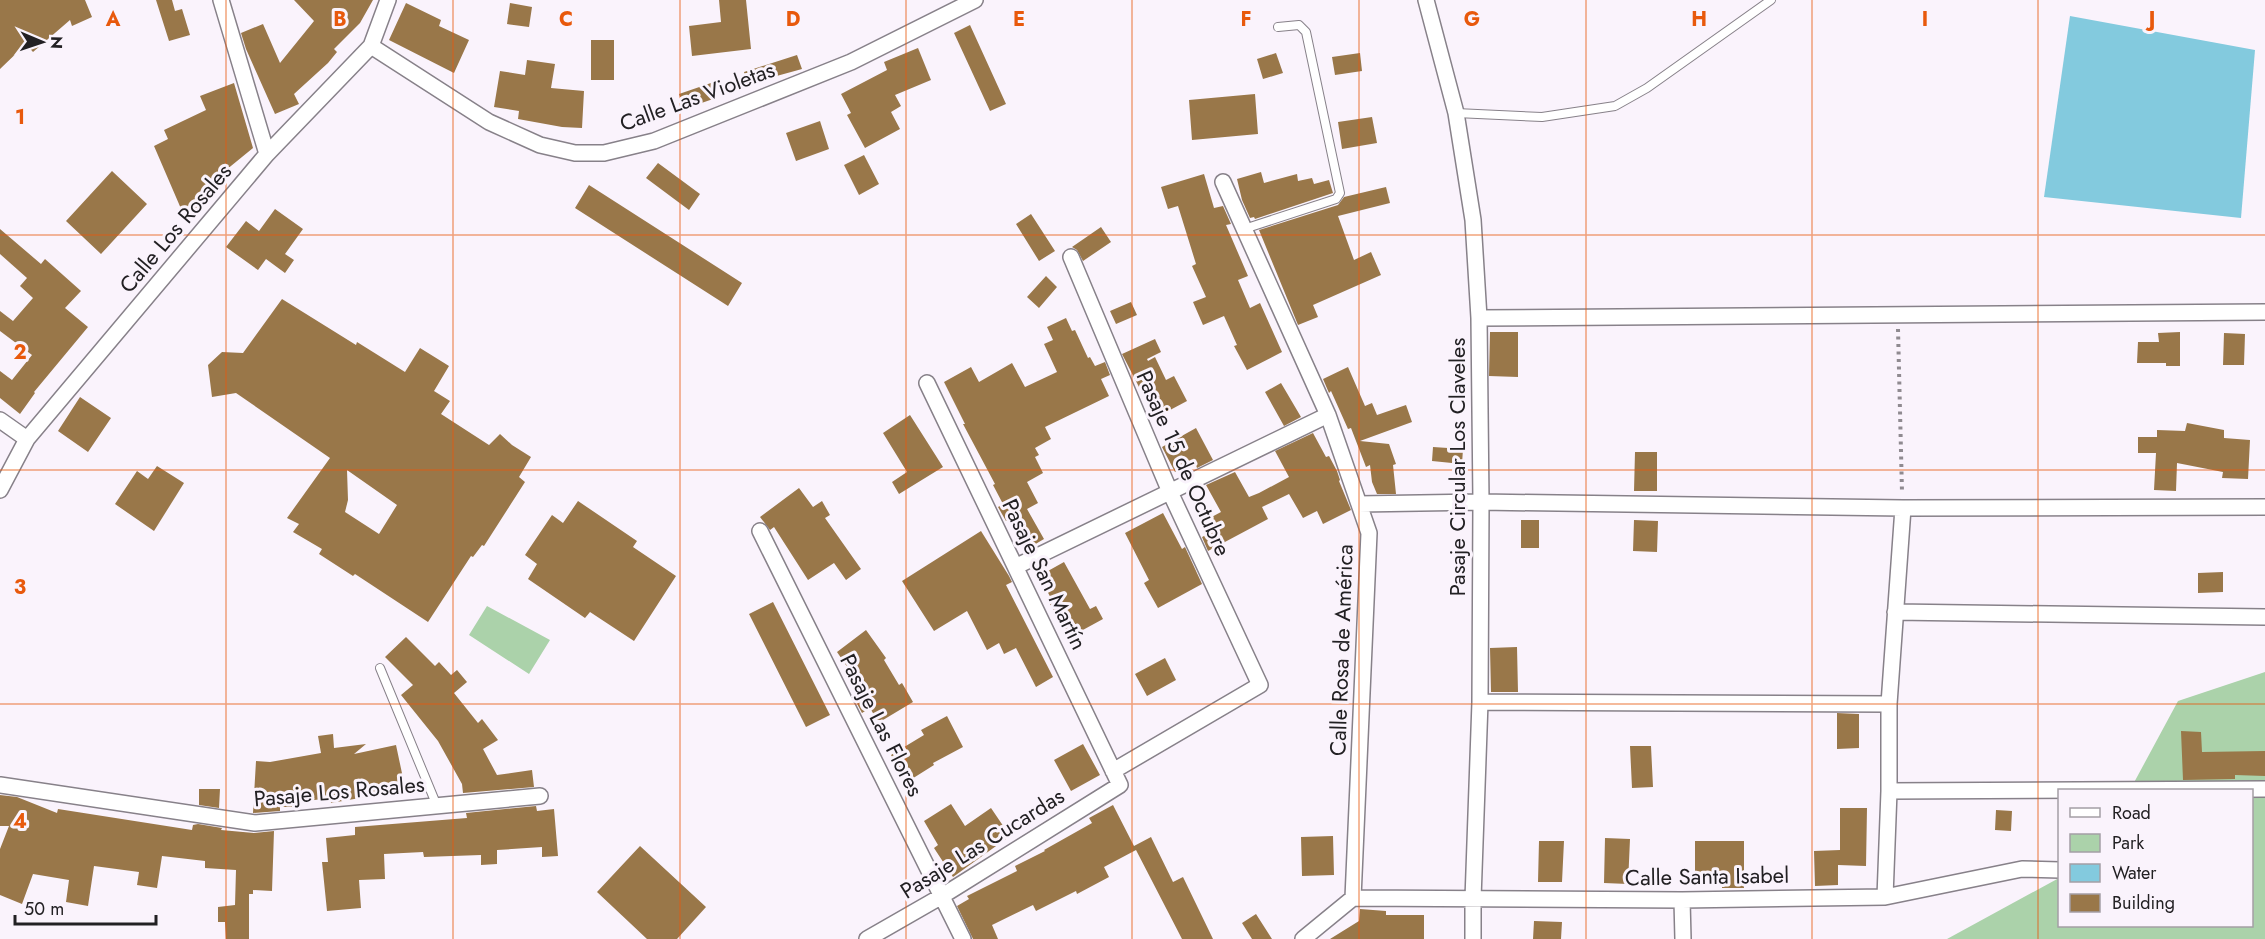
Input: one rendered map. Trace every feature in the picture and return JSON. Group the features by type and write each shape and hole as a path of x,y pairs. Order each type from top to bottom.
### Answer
{"street":[{"path":"221,0 267,154"},
{"name":"Calle Los Rosales","path":"0,490 27,439 267,154 371,46 388,0"},
{"name":"Calle Las Violetas","path":"371,46 489,122 540,145 575,153 604,153 654,141 851,62 975,0"},
{"name":"Pasaje Circular Los Claveles","path":"1426,0 1456,113 1473,220 1479,318 1481,502 1473,939"},
{"name":"Calle Rosa de América","path":"1223,182 1328,415 1369,533 1353,898"},
{"name":"Pasaje 15 de Octubre","path":"1071,257 1170,492 1260,685"},
{"path":"1479,318 2265,312"},
{"name":"Pasaje San Martín","path":"927,383 1117,778"},
{"path":"1017,566 1328,415"},
{"path":"0,420 27,439"},
{"path":"1359,504 1481,502 1903,508 2265,507"},
{"path":"1885,897 1889,791 1889,704 1903,508"},
{"name":"Pasaje Las Flores","path":"760,531 963,939"},
{"path":"1895,612 2265,617"},
{"name":"Pasaje Las Cucardas","path":"867,939 942,896 1260,685"},
{"path":"1479,702 1889,704"},
{"name":"Pasaje Los Rosales","path":"0,785 255,823 540,796"},
{"path":"1889,791 2058,790"},
{"name":"Calle Santa Isabel","path":"1353,898 1682,900 1885,897 2022,869 2058,870"},
{"path":"1303,939 1353,898"},
{"path":"1682,900 1683,939"}],"lane":[{"path":"1456,113 1542,117 1615,106 1647,88 1771,0"},
{"path":"1244,229 1336,199 1340,193 1306,32 1299,25 1278,27"},
{"path":"380,668 437,806"}],"path":[{"path":"1897,316 1903,508"}],"green space":[{"path":"487,606 550,640 529,674 469,635"},
{"path":"2265,672 2265,939 1947,939 2058,879 2058,927 2253,927 2253,789 2131,789 2178,701"}],"water":[{"path":"2070,16 2255,50 2241,218 2044,197"}],"building":[{"path":"0,0 85,0 92,17 72,26 70,20 33,52 26,44 0,69"},
{"path":"156,0 172,0 175,11 182,9 190,35 169,41"},
{"path":"294,0 373,0 360,23 334,49 337,52 328,63 294,94 299,104 275,114 241,33 263,24 280,63 314,21"},
{"path":"719,0 746,0 751,49 692,56 689,26 721,22"},
{"path":"406,3 441,20 439,26 469,40 454,73 389,40"},
{"path":"510,3 532,7 529,27 507,24"},
{"path":"970,25 1006,104 990,111 954,33"},
{"path":"591,40 614,40 614,80 591,80"},
{"path":"918,48 931,80 895,95 901,106 891,112 900,129 865,148 847,115 851,113 841,94 887,70 884,62"},
{"path":"1276,53 1283,73 1263,79 1257,59"},
{"path":"1360,53 1362,71 1335,75 1332,57"},
{"path":"797,55 802,69 747,84 744,72"},
{"path":"527,60 555,64 551,88 584,91 582,128 518,119 519,111 494,107 500,71 525,75"},
{"path":"234,83 253,148 204,188 208,197 185,218 154,146 168,139 164,130 206,110 200,96"},
{"path":"711,83 716,98 684,109 679,94"},
{"path":"1255,94 1258,134 1192,140 1189,100"},
{"path":"1372,117 1377,143 1342,149 1338,122"},
{"path":"820,121 829,149 796,161 786,133"},
{"path":"864,155 879,184 859,195 844,165"},
{"path":"658,163 700,194 689,210 646,178"},
{"path":"112,171 147,204 101,254 66,221"},
{"path":"1261,172 1264,183 1297,174 1298,181 1312,178 1314,184 1329,180 1333,193 1255,219 1250,218 1242,200 1237,179"},
{"path":"1204,174 1214,208 1223,206 1231,224 1226,225 1248,276 1238,280 1250,308 1260,303 1282,352 1247,370 1234,346 1237,345 1224,316 1203,325 1193,302 1206,297 1192,266 1196,264 1178,206 1168,209 1161,187"},
{"path":"589,185 742,283 728,306 575,208"},
{"path":"1386,187 1390,203 1338,216 1354,260 1371,252 1381,275 1313,305 1318,317 1298,325 1259,230 1338,205 1344,197"},
{"path":"275,209 303,229 285,254 294,260 285,273 266,259 258,270 226,247 246,221 259,231"},
{"path":"1031,214 1055,251 1039,261 1016,224"},
{"path":"1101,227 1111,242 1083,261 1077,250 1072,247"},
{"path":"0,229 41,264 45,259 81,291 65,308 88,327 34,392 20,414 0,398 0,371 12,380 32,355 0,331 0,311 13,321 33,298 20,286 27,278 0,254"},
{"path":"1046,276 1057,287 1039,308 1027,297"},
{"path":"282,299 405,372 420,348 449,366 434,391 450,401 441,414 489,445 500,434 531,457 519,477 525,482 484,546 482,545 473,557 471,556 428,622 355,574 353,576 319,554 322,549 293,532 299,524 287,518 330,458 236,393 212,397 208,365 222,352 243,353","holes":["347,470 397,505 379,534 345,512 348,500"]},
{"path":"1131,302 1137,315 1116,324 1110,311"},
{"path":"1066,318 1072,331 1075,330 1088,358 1090,357 1095,366 1105,362 1110,375 1101,379 1109,396 1045,427 1051,439 1035,448 1039,455 1035,457 1043,473 1027,482 1038,503 1027,509 1044,539 1027,549 1010,519 1006,521 998,507 1003,504 993,485 995,484 944,382 971,367 979,382 1012,363 1025,387 1057,372 1044,344 1053,340 1047,327"},
{"path":"1490,332 1518,332 1518,377 1489,376"},
{"path":"2180,332 2180,366 2166,366 2166,363 2137,363 2138,342 2159,342 2158,333"},
{"path":"2224,333 2245,334 2244,365 2223,365"},
{"path":"1155,339 1161,352 1147,359 1148,361 1155,357 1166,380 1174,376 1187,401 1155,418 1122,354"},
{"path":"1348,367 1365,406 1372,403 1377,415 1406,405 1412,422 1360,441 1389,444 1396,464 1393,465 1396,494 1377,494 1372,482 1370,465 1366,467 1351,428 1348,429 1323,379"},
{"path":"1281,383 1301,417 1284,426 1265,392"},
{"path":"80,397 111,418 88,452 58,431"},
{"path":"910,415 943,467 899,494 892,482 907,472 883,433"},
{"path":"2187,423 2224,430 2224,438 2250,440 2248,479 2222,478 2223,472 2177,463 2176,491 2154,490 2156,453 2138,453 2138,437 2157,437 2157,430 2185,431"},
{"path":"1196,428 1213,460 1197,468 1195,462 1175,472 1162,447"},
{"path":"1313,433 1326,457 1329,456 1337,471 1351,510 1323,524 1317,511 1303,518 1289,494 1262,507 1268,519 1208,551 1202,537 1212,532 1206,520 1221,512 1206,485 1235,472 1249,497 1259,493 1289,477 1275,451"},
{"path":"1433,447 1463,449 1462,464 1432,461"},
{"path":"1635,452 1657,452 1657,491 1634,491"},
{"path":"157,466 184,483 154,531 115,504 137,471 148,479"},
{"path":"799,488 813,507 822,501 830,515 825,518 861,569 846,580 834,563 808,580 774,527 770,530 760,517"},
{"path":"578,501 637,541 633,547 676,576 634,641 590,612 585,618 528,579 537,564 525,555 552,515 563,523"},
{"path":"1163,513 1182,549 1185,547 1202,584 1158,608 1144,583 1149,580 1125,533"},
{"path":"1521,520 1539,520 1539,548 1521,548"},
{"path":"1634,520 1658,521 1657,552 1633,551"},
{"path":"981,531 1012,582 1006,585 1053,677 1036,687 1016,648 1004,654 999,643 987,650 967,611 934,631 902,581"},
{"path":"1064,562 1090,609 1096,606 1103,619 1070,637 1050,604 1053,602 1039,576"},
{"path":"2223,572 2223,592 2198,593 2198,573"},
{"path":"773,602 830,715 806,727 749,614"},
{"path":"866,630 886,658 884,660 899,685 902,683 913,702 883,720 877,720 870,708 862,713 854,698 860,695 845,670 848,668 837,652"},
{"path":"406,637 435,666 439,662 451,675 457,670 467,682 454,693 478,723 482,719 498,740 483,749 497,775 532,770 534,787 463,793 462,784 438,741 401,695 413,685 385,657"},
{"path":"1517,647 1518,692 1491,692 1490,648"},
{"path":"1165,658 1176,680 1147,696 1135,674"},
{"path":"1837,713 1859,714 1859,748 1837,749"},
{"path":"947,716 963,747 933,763 934,765 907,782 891,755 924,735 921,730"},
{"path":"2181,731 2201,732 2202,752 2265,751 2265,776 2235,775 2235,779 2183,780"},
{"path":"333,734 334,748 366,744 354,754 396,745 406,792 331,803 330,798 299,802 299,807 280,807 280,811 253,813 256,761 270,762 321,753 318,736"},
{"path":"1083,744 1100,775 1071,791 1054,760"},
{"path":"1630,746 1651,746 1653,787 1632,788"},
{"path":"199,789 220,789 219,808 199,805"},
{"path":"0,795 17,797 57,813 58,809 192,830 193,825 198,824 222,828 221,830 254,833 274,831 272,891 253,890 253,894 249,894 249,939 226,939 225,922 218,922 218,907 235,905 236,870 205,868 205,861 162,856 157,888 137,885 139,872 94,866 88,906 66,902 69,880 33,874 22,904 0,895 0,849 9,826 0,826"},
{"path":"951,804 965,826 991,808 1010,836 953,877 934,848 938,845 924,821"},
{"path":"1113,805 1134,846 1151,837 1173,882 1183,877 1213,939 1182,939 1136,850 1104,867 1109,877 1077,894 1076,891 1036,911 1033,905 992,925 998,939 973,939 957,906 969,899 967,896 1017,871 1015,866 1092,823 1089,818"},
{"path":"536,806 537,811 554,809 558,856 542,857 542,847 497,850 497,864 481,865 481,855 424,857 423,852 384,854 385,879 359,880 361,908 327,911 322,862 328,862 326,838 355,835 355,827 467,818 466,813"},
{"path":"1840,808 1867,808 1866,866 1838,865 1838,885 1815,886 1814,851 1840,850"},
{"path":"1996,810 2012,811 2011,831 1995,830"},
{"path":"1333,836 1334,875 1302,876 1301,837"},
{"path":"1605,838 1630,839 1628,884 1604,883"},
{"path":"1539,841 1564,841 1562,882 1538,882"},
{"path":"1695,841 1744,841 1744,888 1722,888 1722,878 1695,878"},
{"path":"640,846 706,907 677,939 647,939 597,892"},
{"path":"1360,909 1386,911 1386,915 1424,915 1424,939 1330,939 1359,921"},
{"path":"1256,914 1272,939 1252,939 1242,923"},
{"path":"1534,921 1562,922 1561,939 1533,939"}]}
